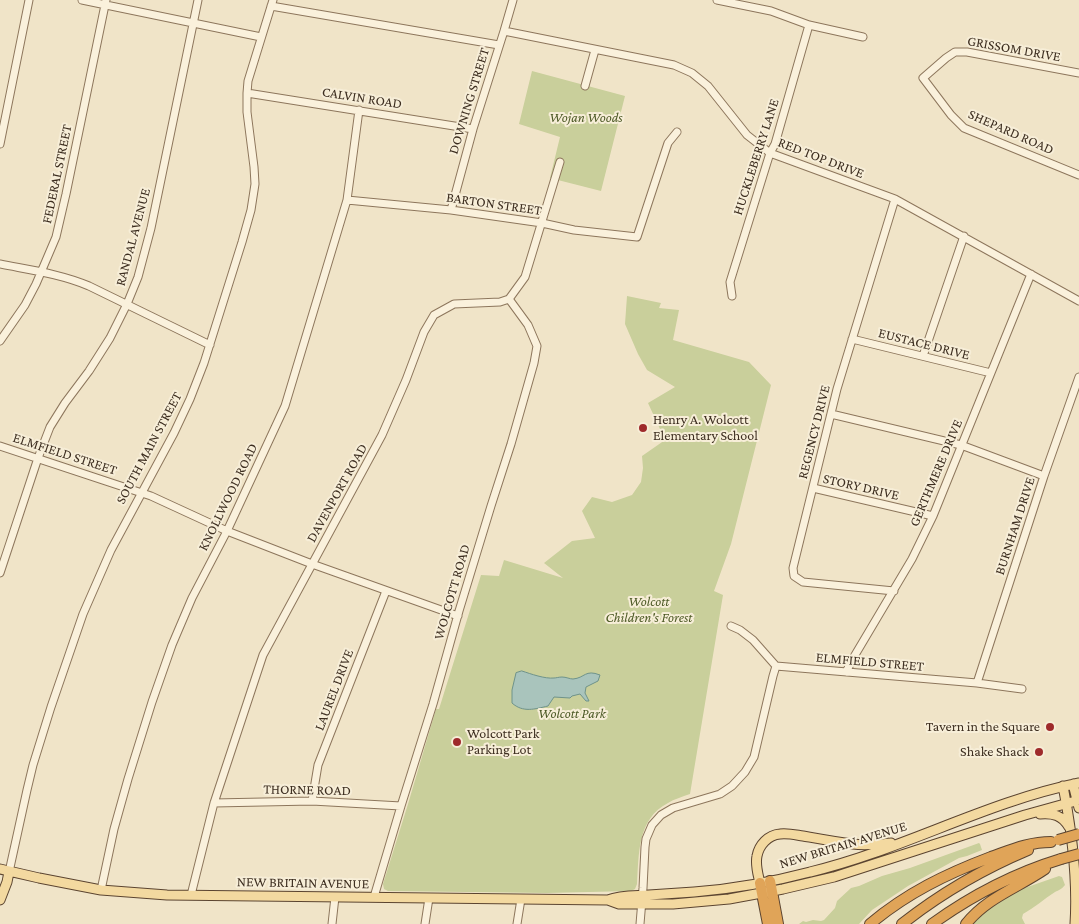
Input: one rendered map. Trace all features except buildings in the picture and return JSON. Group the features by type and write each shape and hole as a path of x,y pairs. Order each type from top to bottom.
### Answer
{"highway":[{"path":"902,924 925,906 963,882 1012,857 1075,834"},
{"path":"870,924 911,894 948,874 1022,846 1054,841"},
{"path":"932,924 989,888 1028,871 1079,854"},
{"path":"966,924 981,909 996,898 1058,860"},
{"path":"766,887 768,924"},
{"path":"766,887 778,924"}],"main road":[{"name":"NEW BRITAIN AVENUE","path":"5,870 101,890 167,895 608,900 619,904 642,900 668,904 704,902 766,887 829,867 909,840 1016,800 1076,783"},
{"path":"1076,783 1078,803"},
{"path":"1063,786 1075,834 1075,924"},
{"name":"NEW BRITAIN AVENUE","path":"766,887 834,877 1025,815 1066,803 1078,803"},
{"path":"1025,815 1057,815 1075,834"},
{"path":"766,887 756,863 758,852 764,842 776,835 794,835 860,845 909,840"},
{"name":"SOUTH MAIN STREET","path":"0,900 4,891 5,870"}],"street":[{"path":"0,144 29,0"},
{"path":"82,0 105,2 193,24 261,37"},
{"name":"RANDAL AVENUE","path":"0,574 45,439 65,403 89,371 110,338 138,277 198,0"},
{"name":"DOWNING STREET","path":"451,210 473,129 513,0"},
{"path":"717,0 771,10 809,26 863,37"},
{"name":"FEDERAL STREET","path":"0,341 25,305 42,272 56,237 105,2"},
{"path":"272,3 499,45"},
{"name":"SOUTH MAIN STREET","path":"5,870 51,707 80,624 103,567 184,414 210,345 253,203 255,175 247,112 247,93 251,70 272,3"},
{"name":"HUCKLEBERRY LANE","path":"732,296 730,282 770,153 775,144 809,26"},
{"name":"RED TOP DRIVE","path":"504,31 674,65 692,73 708,86 747,136 770,153 895,199 1079,301"},
{"path":"585,86 594,50"},
{"name":"GRISSOM DRIVE","path":"923,78 955,52 967,52 1079,73"},
{"name":"SHEPARD ROAD","path":"923,78 951,115 964,128 1079,175"},
{"name":"CALVIN ROAD","path":"247,93 473,129"},
{"name":"KNOLLWOOD ROAD","path":"101,890 134,756 172,645 192,598 227,531 285,406 347,200 359,110"},
{"name":"BARTON STREET","path":"347,200 451,210 542,223 574,230 638,237 668,143 677,132"},
{"path":"510,299 525,277 560,162"},
{"name":"REGENCY DRIVE","path":"894,591 803,582 794,576 793,568 852,338 895,199"},
{"path":"923,356 964,236"},
{"path":"0,264 75,280 210,345"},
{"name":"GERTHMERE DRIVE","path":"846,672 912,559 933,516 1031,274"},
{"name":"DAVENPORT ROAD","path":"191,895 214,803 262,655 382,436 424,332 434,315 454,304 500,302 510,299"},
{"name":"WOLCOTT ROAD","path":"374,897 534,363 537,346 528,325 510,299"},
{"name":"EUSTACE DRIVE","path":"852,338 991,373"},
{"name":"BURNHAM DRIVE","path":"977,683 1044,476 1079,377"},
{"path":"831,414 962,445 1044,476"},
{"name":"ELMFIELD STREET","path":"0,446 141,493 227,531 312,564 458,616"},
{"name":"STORY DRIVE","path":"813,488 933,516"},
{"name":"LAUREL DRIVE","path":"312,801 318,765 386,591"},
{"path":"640,924 645,847 652,825 661,815 673,808 720,794 732,786 745,772 754,757 776,666 763,649 753,640 731,626"},
{"name":"ELMFIELD STREET","path":"776,666 977,683 1022,689"},
{"name":"THORNE ROAD","path":"214,803 312,801 401,806"},
{"path":"332,924 335,897"},
{"path":"425,924 429,898"},
{"path":"518,924 521,899"}],"green space":[{"name":"Wojan Woods","path":"532,71 625,96 601,191 550,178 560,137 519,124"},
{"name":"Wolcott Park","path":"627,296 661,303 659,308 679,310 673,340 749,362 771,385 731,544 714,591 723,595 690,794 668,803 650,818 642,838 637,884 635,889 631,891 547,893 388,891 384,889 383,884 436,709 439,709 481,575 499,576 504,560 563,578 544,563 572,541 595,538 582,511 592,497 612,502 632,495 641,482 642,456 665,440 648,403 675,387 647,370 638,354 625,324"},
{"path":"979,843 982,850 959,858 908,886 872,910 859,924 799,924 803,921 824,920 835,908 837,901 851,888"},
{"path":"1059,876 1062,877 1065,885 1023,914 1022,918 1025,924 973,924 986,911 1019,890"}],"water":[{"path":"522,671 550,678 562,677 573,679 588,673 600,675 598,681 586,687 585,693 589,701 586,701 580,694 570,698 554,697 548,706 525,709 512,703 512,690 516,673"}],"place":[{"name":"Henry A. Wolcott Elementary School","path":"643,428"},
{"name":"Tavern in the Square","path":"1050,727"},
{"name":"Wolcott Park Parking Lot","path":"457,742"},
{"name":"Shake Shack","path":"1039,752"}],"park label":[{"name":"Wolcott Children's Forest","path":"649,610"}]}
